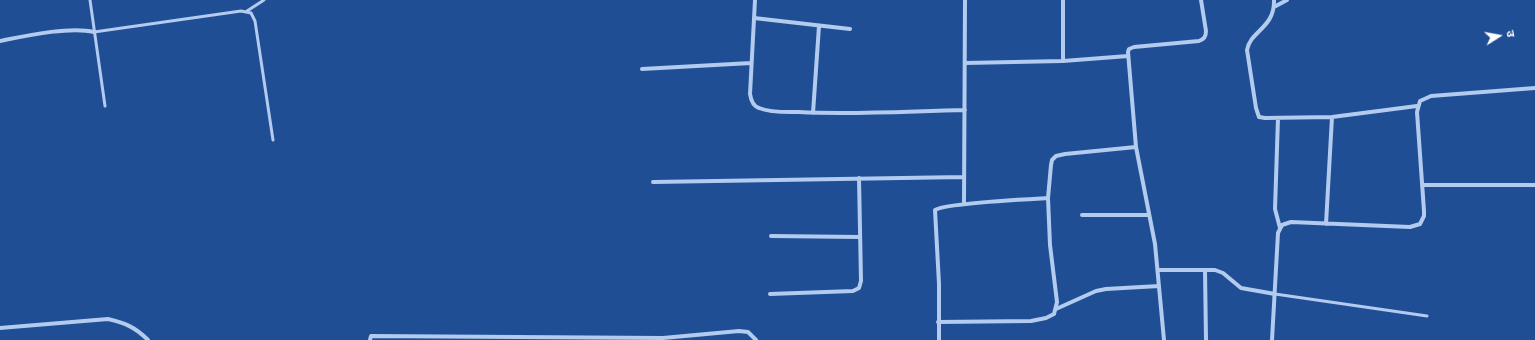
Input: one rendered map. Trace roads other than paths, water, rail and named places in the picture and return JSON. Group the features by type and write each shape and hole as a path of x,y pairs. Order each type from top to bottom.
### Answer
{"street":[{"path":"755,0 750,94 753,104 761,109 813,113 965,110"},
{"path":"964,204 965,0"},
{"path":"1063,0 1063,61"},
{"path":"1164,340 1155,244 1136,147 1128,56 1129,49 1134,47 1199,41 1204,39 1206,31 1200,0"},
{"path":"1274,0 1274,7 1270,19 1250,42 1247,50 1258,115 1265,118 1332,117 1417,106"},
{"path":"1274,7 1287,0"},
{"path":"754,18 850,29"},
{"path":"813,113 820,26"},
{"path":"0,41 83,29 94,32"},
{"path":"965,63 1063,61 1128,56"},
{"path":"642,69 751,63"},
{"path":"1272,340 1278,233 1282,225 1291,222 1410,227 1420,224 1424,216 1417,112 1417,106 1420,101 1431,96 1535,88"},
{"path":"1326,224 1332,117"},
{"path":"1278,118 1275,209 1280,228"},
{"path":"938,322 1031,321 1054,314 1057,302 1050,245 1048,198 1052,160 1056,156 1065,154 1136,147"},
{"path":"653,182 964,177"},
{"path":"770,294 857,290 859,288 861,281 859,178"},
{"path":"1422,185 1535,185"},
{"path":"939,340 939,284 935,210 938,207 964,204 1048,198"},
{"path":"1082,215 1149,215"},
{"path":"771,236 860,237"},
{"path":"1158,270 1215,270 1223,273 1241,288 1274,294"},
{"path":"1205,270 1206,340"},
{"path":"1056,309 1096,291 1106,289 1159,286"},
{"path":"0,328 108,319 124,322 148,340"},
{"path":"370,340 371,336 663,339 739,331 748,332 756,340"}],"lane":[{"path":"90,0 105,106"},
{"path":"94,32 247,11 264,0"},
{"path":"247,11 251,13 255,21 273,140"},
{"path":"1274,294 1427,316"}]}
